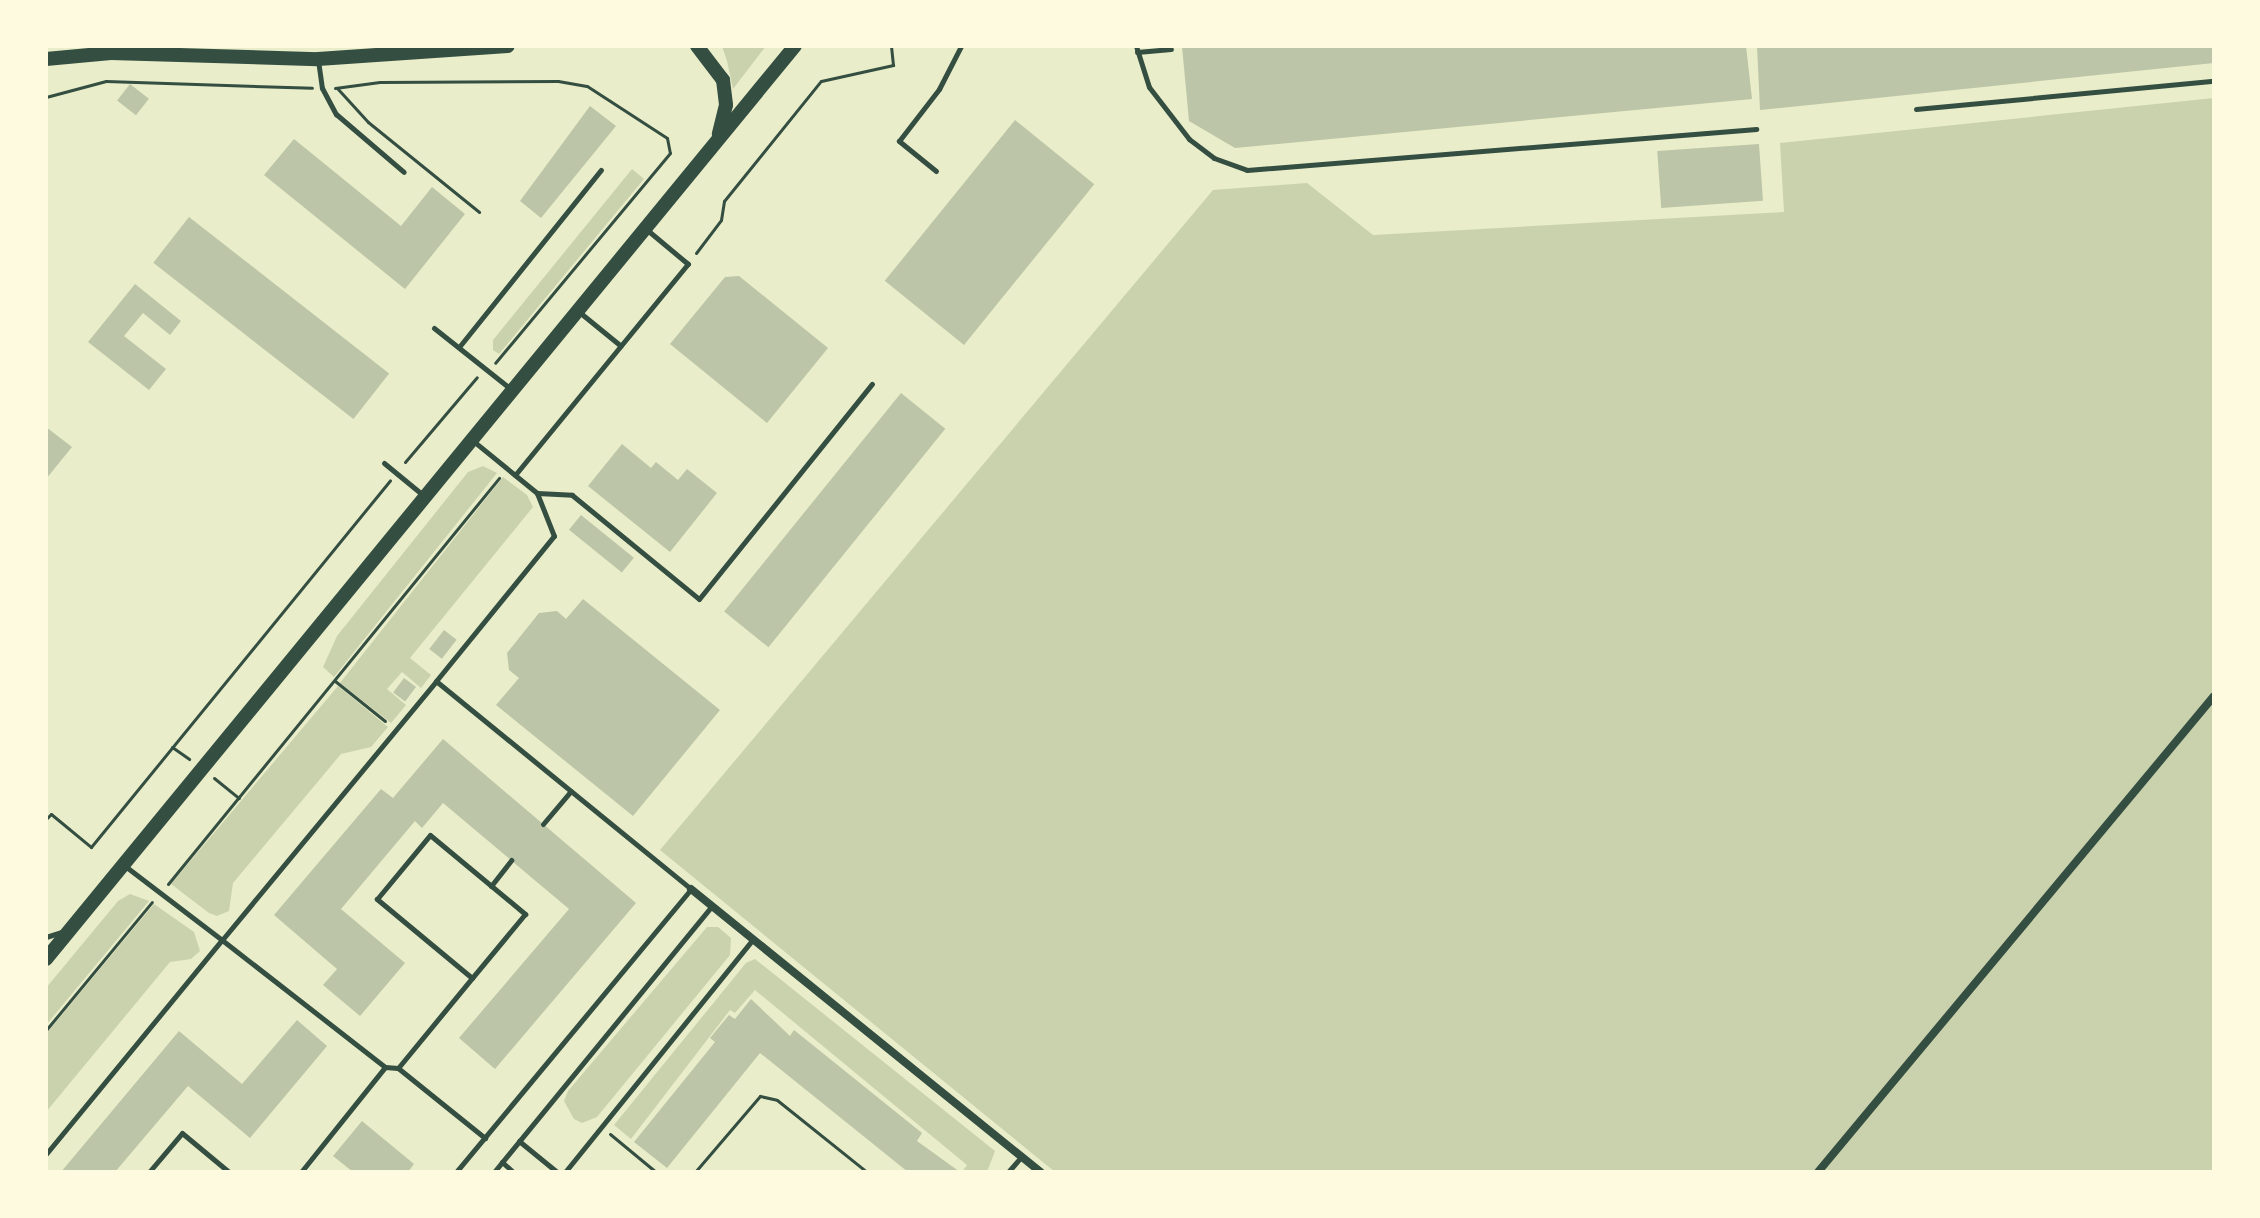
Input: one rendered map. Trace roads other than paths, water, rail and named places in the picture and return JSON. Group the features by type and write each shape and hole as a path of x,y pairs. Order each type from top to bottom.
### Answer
{"main road":[{"path":"46,59 111,53 318,59 508,46"},
{"path":"697,46 723,80 726,105 718,138"},
{"path":"46,959 795,46"}],"street":[{"path":"1818,1172 2214,696"},
{"path":"691,889 1041,1172"}],"lane":[{"path":"936,171 899,141 939,89 961,46"},
{"path":"1171,49 1136,49 1149,87 1189,139 1214,158 1247,170 1756,129"},
{"path":"318,59 322,88 336,114 404,172"},
{"path":"1916,109 2214,81"},
{"path":"459,347 601,170"},
{"path":"515,475 688,264 645,228"},
{"path":"578,310 621,346"},
{"path":"434,328 512,391"},
{"path":"537,493 572,495 699,599 872,384"},
{"path":"46,1154 554,536 537,493 471,440"},
{"path":"384,463 425,496"},
{"path":"436,681 691,889 456,1172"},
{"path":"543,824 571,791"},
{"path":"398,1068 525,914 430,835 377,899 472,978"},
{"path":"491,886 511,860"},
{"path":"123,865 385,1067 398,1068 485,1138"},
{"path":"494,1172 712,906"},
{"path":"46,937 73,928"},
{"path":"565,1172 754,939"},
{"path":"301,1172 385,1067"},
{"path":"149,1172 182,1133 229,1172"},
{"path":"519,1141 557,1172"},
{"path":"1008,1172 1021,1156"},
{"path":"502,1162 513,1172"}]}
